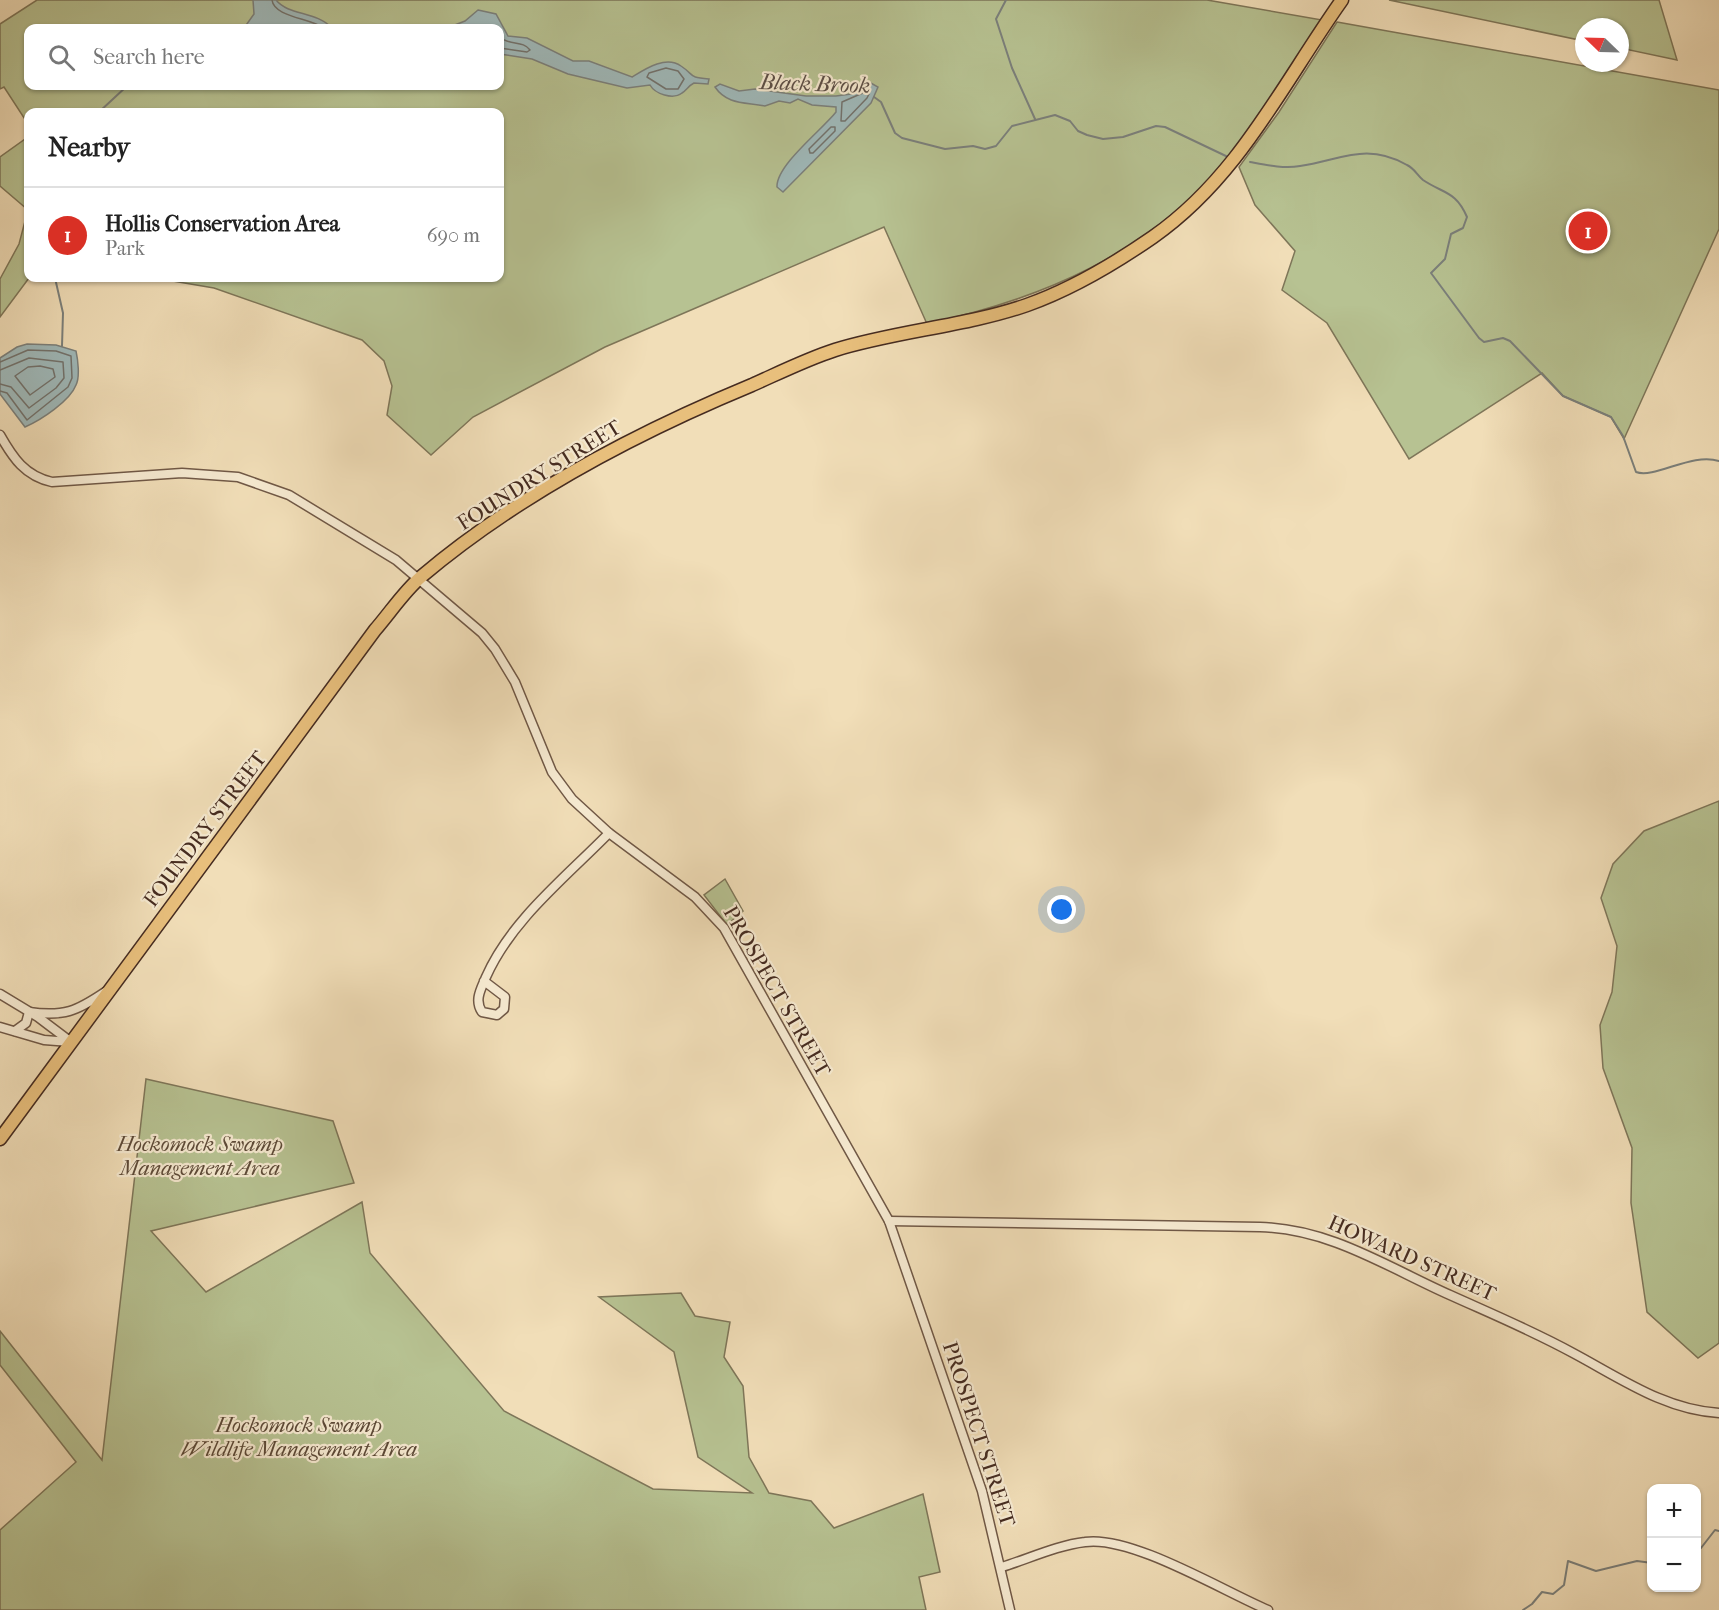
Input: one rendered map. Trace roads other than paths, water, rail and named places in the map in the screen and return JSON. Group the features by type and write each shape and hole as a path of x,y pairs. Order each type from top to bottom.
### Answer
{"main road":[{"name":"FOUNDRY STREET","path":"0,1139 375,630 420,578 487,527 600,455 696,408 834,351 1026,305 1092,276 1154,236 1189,209 1226,171 1264,122 1342,0"}],"street":[{"name":"PROSPECT STREET","path":"0,435 23,468 34,476 52,482 197,473 225,475 263,484 315,511 396,560 420,578 482,633 495,648 515,682 556,778 579,807 609,833 695,897 720,923 889,1221 982,1491 1002,1567 1010,1610"},
{"path":"484,981 498,953 514,931 609,833"},
{"path":"29,1012 64,1014 83,1006 111,988"},
{"path":"0,994 71,1042"},
{"path":"15,1031 25,1024 29,1012"},
{"path":"0,1027 44,1040 71,1042"},
{"name":"HOWARD STREET","path":"889,1221 1260,1227 1302,1231 1347,1245 1450,1295 1528,1329 1667,1403 1719,1413"},
{"path":"1002,1567 1084,1542 1105,1541 1142,1553 1255,1607 1268,1610"}],"water":[{"path":"253,0 276,0 288,9 327,24 247,24 254,14"},
{"path":"478,10 496,14 501,24 457,24 465,21"},
{"path":"504,29 508,36 527,38 573,61 589,61 632,77 656,64 669,62 681,66 694,77 709,79 708,84 694,83 682,93 669,96 660,93 650,85 627,88 568,74 532,59 504,55"},
{"path":"869,82 878,87 871,103 783,192 777,187 784,168 836,112 836,107 812,105 798,99 790,103 779,101 765,106 744,103 725,97 715,87 720,84 739,91 755,89 806,96 836,96 851,94"},
{"path":"27,344 56,345 76,351 78,373 76,385 68,397 47,415 25,427 0,394 0,358 17,347"}],"waterway":[{"path":"1006,0 996,19 1012,68 1035,119"},
{"path":"103,108 123,90"},
{"name":"Black Brook","path":"874,97 881,102 895,133 902,138 945,149 973,146 985,149 996,146 1012,126 1055,115 1070,121 1078,131 1103,139 1123,137 1156,126 1165,127 1228,157"},
{"name":"Black Brook","path":"1250,162 1294,167 1366,154 1392,158 1409,166 1423,180 1454,198 1467,217 1463,228 1451,234 1445,259 1431,273 1479,338 1484,342 1503,338 1510,341 1563,396 1611,417 1623,436 1636,472 1653,472 1697,460 1719,461"},
{"path":"56,282 63,313 62,346"},
{"path":"1701,1548 1715,1530 1719,1531"},
{"path":"1523,1610 1532,1604 1542,1592 1553,1594 1564,1585 1568,1561 1596,1571 1637,1561 1647,1562"}],"place":[{"name":"Hollis Conservation Area","path":"1588,231"}],"park label":[{"name":"Hockomock Swamp Management Area","path":"200,1156"},
{"name":"Hockomock Swamp Wildlife Management Area","path":"299,1437"}]}
